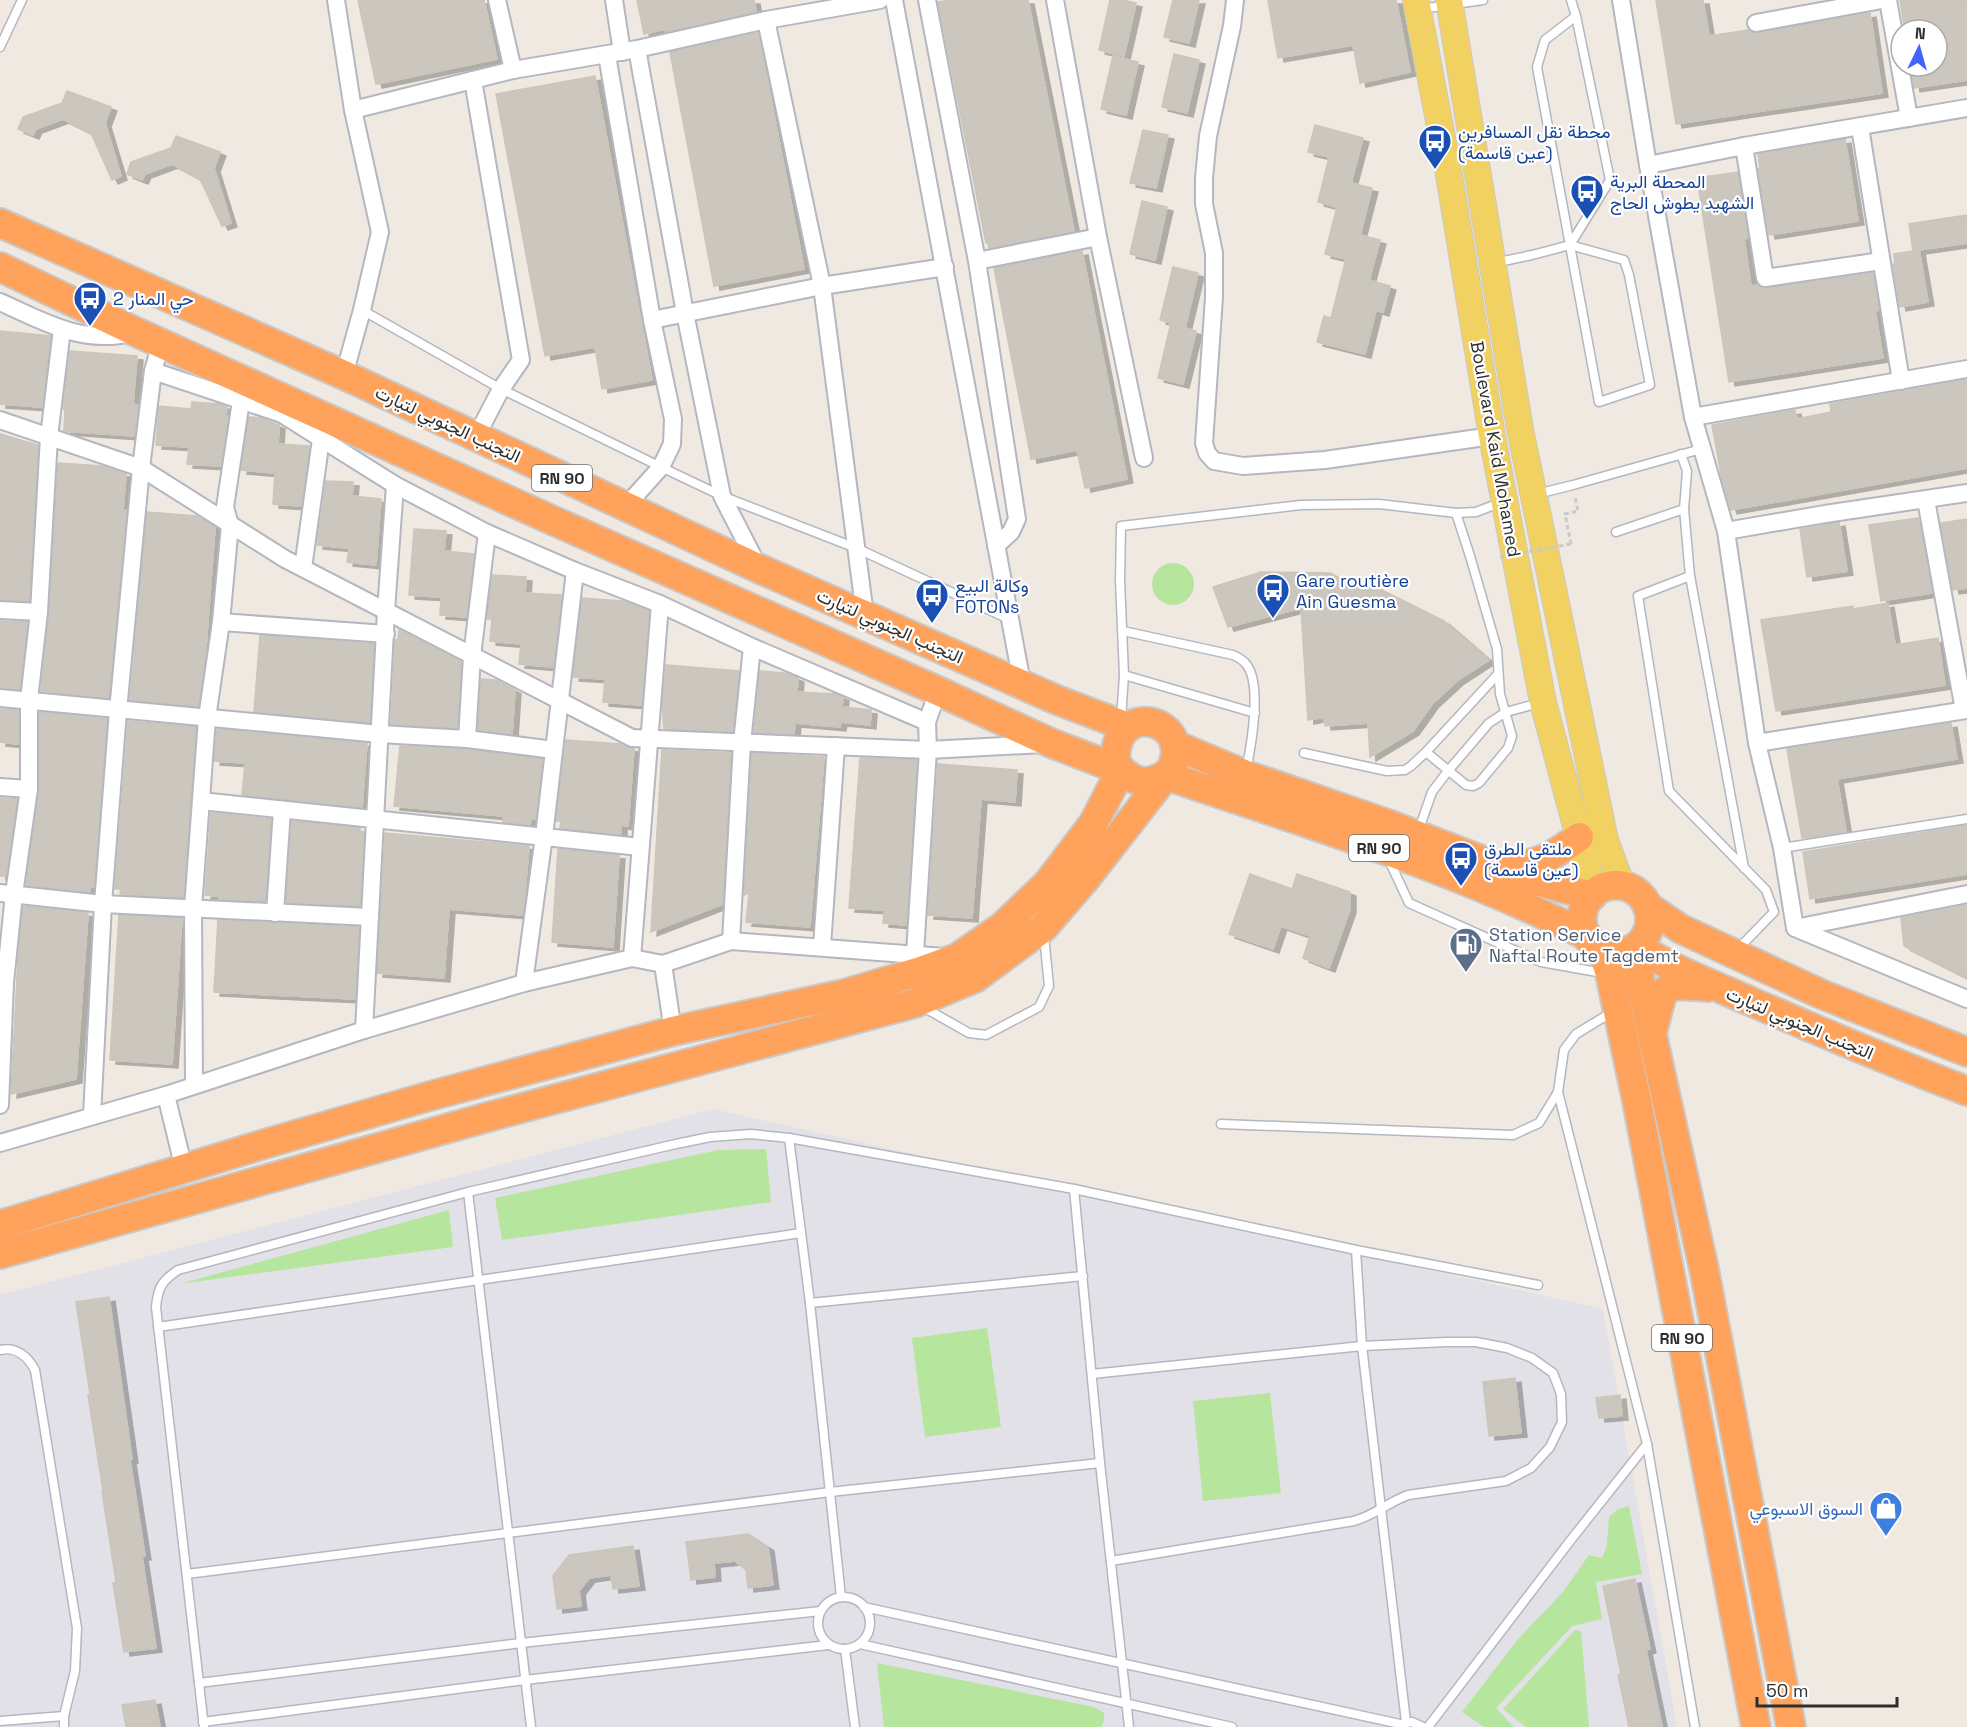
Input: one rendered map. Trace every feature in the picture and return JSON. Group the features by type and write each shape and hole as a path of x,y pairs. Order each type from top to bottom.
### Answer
{"highway":[{"name":"التجنب الجنوبي لتيارت","path":"0,223 344,375 760,569 1057,700 1124,726"},
{"name":"RN 90","path":"0,267 148,337 564,526 1051,743 1121,770"},
{"path":"0,1254 488,1116 915,1003 975,978 1043,928 1088,877 1165,775 1174,762 1175,745 1172,736 1156,723 1124,726 1116,742 1115,752 1116,764 1121,770 1128,777 1137,781 1147,782 1165,775"},
{"name":"RN 90","path":"1175,745 1246,775 1536,881 1593,895"},
{"path":"0,1225 419,1099 673,1031 844,994 957,958 1002,927 1048,883 1093,824 1121,770"},
{"name":"RN 90","path":"1165,775 1384,849 1475,883 1533,908 1599,953 1616,1010 1637,1101 1756,1727"},
{"path":"1497,865 1528,865 1543,860 1579,837"},
{"path":"1622,886 1637,893 1647,906 1650,914 1648,932 1635,948 1623,952 1599,953 1583,919 1587,903 1593,895 1607,887 1622,886"},
{"name":"التجنب الجنوبي لتيارت","path":"1647,906 1681,929 1821,994 1967,1052"},
{"name":"التجنب الجنوبي لتيارت","path":"1635,948 1862,1051 1967,1091"},
{"name":"RN 90","path":"1635,948 1704,1269 1791,1727"},
{"path":"1652,1034 1662,996 1670,987 1678,985 1722,989"}],"main road":[{"name":"Boulevard Kaid Mohamed","path":"1449,2 1520,429 1605,840 1622,886"},
{"name":"Boulevard Kaid Mohamed","path":"1417,5 1448,169 1492,436 1543,702 1593,895"}],"street":[{"path":"336,0 353,110 380,232 344,375"},
{"path":"497,0 513,70"},
{"path":"614,0 622,52 652,320 673,419 672,444 668,456 625,507"},
{"path":"353,110 513,70 622,52 766,20 880,0"},
{"path":"894,0 1022,683"},
{"path":"927,0 977,261 1017,519 1011,532 996,546"},
{"path":"1055,0 1098,237 1144,458"},
{"path":"1235,0 1232,26 1208,136 1204,178 1204,204 1214,253 1214,297 1204,443 1207,453 1214,461 1243,466 1325,460 1492,436"},
{"path":"1621,0 1693,417 1726,531 1757,743 1782,848 1795,928"},
{"path":"1756,23 1882,0"},
{"path":"1888,0 1909,118"},
{"path":"766,20 822,286 865,615"},
{"path":"622,52 685,313 722,496 760,569"},
{"path":"473,80 521,360 501,388 476,437"},
{"path":"1648,165 1744,146 1967,108"},
{"path":"1860,127 1901,381"},
{"path":"1744,146 1766,278 1881,261"},
{"path":"977,261 1098,237"},
{"path":"652,320 822,286 945,267"},
{"path":"0,302 62,329 80,334 99,337 148,337 153,371 141,468 118,711 103,904 92,1116"},
{"path":"0,1105 7,893 29,789 29,700 39,612 50,437 62,329"},
{"path":"1693,417 1967,369"},
{"path":"153,371 282,414 395,484 487,533 660,604 927,722"},
{"path":"194,1085 193,908 207,718 221,622 230,525 225,507 241,401"},
{"path":"0,420 141,468 303,568 632,738 928,750 1051,743"},
{"path":"303,568 321,439"},
{"path":"364,1030 395,484"},
{"path":"1726,531 1967,493"},
{"path":"1757,743 1966,710 1926,500"},
{"path":"466,739 472,656 487,533"},
{"path":"524,983 575,571"},
{"path":"632,958 660,604"},
{"path":"0,610 39,612"},
{"path":"221,622 386,634"},
{"path":"731,941 742,743 753,647"},
{"path":"915,953 928,750 927,722 938,691"},
{"path":"0,698 118,711 380,734 466,739 554,750"},
{"path":"822,946 836,746"},
{"path":"0,787 29,789"},
{"path":"201,801 640,847"},
{"path":"275,913 282,810"},
{"path":"7,893 103,904 370,917"},
{"path":"1795,928 1967,894"},
{"path":"1795,928 1967,999"},
{"path":"0,1143 166,1095 364,1030 524,983 632,958 663,964 731,941 822,946 957,958"},
{"path":"663,964 673,1031"},
{"path":"166,1095 184,1169"}],"lane":[{"path":"0,47 22,0"},
{"path":"1417,5 1479,0"},
{"path":"1455,32 1459,12 1467,5 1479,0"},
{"path":"1570,245 1610,180 1571,0"},
{"path":"1492,264 1570,245 1624,260 1629,275 1650,385 1599,402 1570,245 1537,67 1545,40 1576,16"},
{"path":"362,310 501,388 661,467 722,496 856,548 1009,619"},
{"path":"1534,495 1701,449"},
{"path":"1681,454 1688,471 1684,509 1689,576 1744,868"},
{"path":"1124,726 1120,581 1121,526 1301,505 1340,503 1398,506 1456,513 1476,512 1504,501"},
{"path":"1616,532 1684,509"},
{"path":"1426,752 1466,785 1473,786 1479,783 1511,742 1511,729 1500,694 1494,641 1456,513"},
{"path":"1689,576 1638,596 1669,791 1766,890 1774,912 1734,954"},
{"path":"1123,631 1240,658 1249,668 1252,676 1255,713 1246,775"},
{"path":"1304,753 1395,771 1405,770 1426,752 1498,674"},
{"path":"1124,675 1255,713"},
{"path":"1417,836 1432,792 1489,723 1506,712 1543,702"},
{"path":"1782,848 1967,819"},
{"path":"1384,849 1409,903 1541,962 1599,953"},
{"path":"915,1003 969,1033 986,1035 1039,1007 1049,986 1043,928"},
{"path":"1616,1010 1576,1034 1564,1050 1558,1092 1647,1444 1695,1727"},
{"path":"1221,1124 1513,1135 1539,1123 1558,1092"},
{"path":"1232,1727 860,1644 845,1649 828,1645 525,1680 204,1725 158,1328 157,1293 164,1280 177,1269 468,1192 710,1137 751,1134 789,1138 1074,1189 1356,1250 1538,1285"},
{"path":"789,1138 810,1303 841,1598"},
{"path":"1074,1189 1100,1463 1129,1727"},
{"path":"468,1192 531,1727"},
{"path":"158,1328 801,1233"},
{"path":"1356,1250 1362,1346 1381,1509 1400,1724"},
{"path":"810,1303 1083,1276"},
{"path":"1092,1374 1362,1346 1466,1342 1507,1348 1532,1358 1553,1373 1561,1394 1562,1422 1550,1447 1531,1468 1506,1481 1407,1495 1394,1500 1369,1517 1354,1521 1111,1562"},
{"path":"0,1350 6,1348 20,1352 29,1359 35,1370 77,1628 75,1671 64,1716 64,1727"},
{"path":"1428,1727 1647,1444"},
{"path":"186,1574 830,1492 1100,1463"},
{"path":"828,1645 818,1629 821,1611 826,1604 841,1598 849,1598 864,1607 1400,1724 1417,1723 1423,1727"},
{"path":"860,1644 868,1633 869,1626 864,1607"},
{"path":"199,1683 521,1643 821,1611"},
{"path":"845,1649 855,1727"},
{"path":"0,1721 64,1716"}],"path":[{"path":"1500,557 1571,544 1565,514 1578,511"}],"shaded area":[{"path":"713,1109 1603,1309 1677,1727 0,1727 0,1295"}],"green space":[{"path":"1173,563 1188,569 1194,584 1188,599 1173,605 1158,599 1152,584 1158,569"},
{"path":"766,1149 771,1202 502,1240 495,1198 718,1150"},
{"path":"449,1210 453,1247 179,1284"},
{"path":"987,1328 1001,1427 925,1437 912,1338"},
{"path":"1270,1393 1281,1493 1203,1501 1193,1401"},
{"path":"1629,1506 1642,1574 1596,1582 1602,1619 1572,1626 1496,1708 1513,1727 1484,1727 1462,1712 1518,1639 1563,1592 1589,1555 1602,1558 1607,1545 1609,1517 1618,1509"},
{"path":"1575,1630 1581,1631 1589,1727 1526,1727 1503,1709"},
{"path":"877,1663 1094,1707 1104,1713 1104,1721 1101,1727 884,1727"}],"building":[{"path":"358,0 484,0 497,59 376,84"},
{"path":"637,0 754,0 756,12 666,32 665,29 644,34"},
{"path":"1028,0 1074,231 989,248 986,243 938,2"},
{"path":"1110,0 1136,3 1124,56 1099,50"},
{"path":"1173,0 1199,0 1189,43 1164,37"},
{"path":"1268,0 1396,0 1410,72 1360,83 1353,45 1278,58"},
{"path":"1656,0 1703,0 1709,36 1748,30 1758,33 1870,13 1882,93 1676,124"},
{"path":"1900,0 1967,0 1967,80 1914,88 1913,78 1949,78 1949,18 1903,18"},
{"path":"758,33 804,269 714,286 670,52"},
{"path":"1174,54 1199,60 1187,113 1162,107"},
{"path":"1113,56 1138,62 1126,115 1101,109"},
{"path":"595,76 652,380 602,389 595,347 545,356 496,94"},
{"path":"67,91 111,107 105,123 121,176 112,180 91,133 63,119 36,129 33,135 18,129 23,117 62,103"},
{"path":"1315,125 1363,138 1351,183 1372,188 1360,235 1380,240 1369,280 1390,286 1383,312 1376,310 1365,354 1317,342 1324,316 1331,318 1346,259 1325,254 1337,207 1318,202 1329,157 1308,152"},
{"path":"1143,130 1168,135 1156,188 1130,183"},
{"path":"176,136 220,152 214,168 231,223 222,226 200,179 172,164 145,174 142,180 127,174 131,162 171,148"},
{"path":"1845,139 1858,221 1769,235 1758,169 1760,169 1758,154"},
{"path":"1738,172 1748,238 1744,239 1751,286 1767,288 1873,273 1879,310 1875,311 1883,358 1729,382 1697,178"},
{"path":"1142,201 1167,207 1155,260 1130,254"},
{"path":"1967,215 1967,243 1919,250 1928,302 1900,307 1893,264 1895,264 1894,254 1913,251 1909,224"},
{"path":"1082,251 1127,479 1085,488 1077,450 1031,459 994,268"},
{"path":"1173,267 1198,273 1185,328 1196,331 1183,384 1158,378 1171,323 1160,320"},
{"path":"0,331 51,336 42,407 0,404"},
{"path":"70,351 137,356 133,404 138,405 134,436 64,431 65,409 63,409"},
{"path":"1967,380 1967,468 1731,510 1722,480 1712,425 1795,410 1797,419 1831,412 1830,404"},
{"path":"192,402 220,404 227,407 226,416 228,416 221,466 187,464 189,447 156,445 159,406 191,409"},
{"path":"249,417 261,418 279,425 278,444 309,446 301,506 273,504 275,473 241,470"},
{"path":"0,434 38,445 29,601 0,600"},
{"path":"58,463 102,466 126,474 123,510 126,510 109,698 41,691 49,613"},
{"path":"326,481 353,482 352,496 381,499 376,565 347,562 349,548 317,545"},
{"path":"147,512 197,516 215,527 205,660 198,706 130,700"},
{"path":"1918,518 1932,593 1881,601 1869,525"},
{"path":"1967,519 1967,588 1953,590 1941,523"},
{"path":"1839,522 1847,571 1807,577 1800,529"},
{"path":"414,529 446,531 444,551 474,554 466,617 440,615 441,597 409,595"},
{"path":"1261,572 1330,573 1360,588 1376,587 1444,621 1489,660 1458,680 1432,704 1413,731 1370,757 1368,723 1325,726 1324,717 1308,720 1301,608 1228,627 1213,587"},
{"path":"492,575 526,577 525,593 561,595 553,667 519,664 521,644 490,641 492,619 487,619"},
{"path":"582,598 623,601 649,611 642,705 603,702 605,679 573,677"},
{"path":"1888,603 1895,645 1938,638 1945,685 1776,711 1761,620"},
{"path":"0,621 27,622 20,689 0,688"},
{"path":"399,630 461,662 457,728 391,724 395,640 398,640"},
{"path":"260,635 374,644 370,722 254,712"},
{"path":"666,665 739,671 733,732 664,729 662,706"},
{"path":"760,671 785,673 798,678 797,692 836,694 843,697 842,707 871,710 870,725 841,722 840,727 795,723 794,734 754,732"},
{"path":"481,679 496,680 515,690 512,734 478,730"},
{"path":"0,709 18,710 18,744 0,742"},
{"path":"39,712 107,719 94,887 90,887 90,892 26,885 39,790"},
{"path":"128,721 196,727 183,897 120,894 121,889 115,889"},
{"path":"1951,723 1957,759 1837,779 1846,832 1802,838 1787,749"},
{"path":"217,729 367,743 362,807 242,795 245,763 214,761"},
{"path":"566,740 620,744 634,749 628,826 621,825 621,834 560,828 561,821 556,821"},
{"path":"400,746 466,749 542,759 535,819 531,819 530,825 503,822 503,816 394,806"},
{"path":"662,750 731,753 723,904 651,932"},
{"path":"752,753 824,757 810,927 746,922 749,893 744,895"},
{"path":"860,758 917,760 906,925 883,923 884,910 849,908"},
{"path":"938,764 1017,770 1015,802 981,799 972,918 928,915"},
{"path":"0,798 17,799 6,876 0,876"},
{"path":"211,813 271,819 265,901 219,899 219,896 205,895"},
{"path":"292,821 360,828 360,832 364,832 360,906 286,902"},
{"path":"1967,825 1967,874 1810,899 1803,852"},
{"path":"385,833 529,846 523,915 449,909 444,978 377,973"},
{"path":"558,849 619,855 613,947 552,942"},
{"path":"1250,874 1292,889 1297,874 1350,892 1350,909 1329,968 1303,958 1310,936 1281,926 1273,949 1229,934"},
{"path":"1967,905 1967,978 1904,946 1901,918"},
{"path":"23,906 88,913 76,1079 11,1094 18,959"},
{"path":"119,915 182,918 172,1064 110,1060"},
{"path":"218,920 359,927 355,999 214,992"},
{"path":"109,1297 156,1648 124,1652 76,1302"},
{"path":"1515,1378 1521,1433 1489,1436 1483,1382"},
{"path":"1620,1395 1622,1416 1599,1418 1596,1398"},
{"path":"748,1534 768,1547 773,1585 748,1588 746,1570 735,1561 714,1563 715,1577 691,1580 686,1542"},
{"path":"633,1546 639,1586 613,1589 611,1575 589,1578 579,1591 581,1606 557,1609 553,1576 569,1555"},
{"path":"1635,1579 1650,1649 1646,1650 1662,1727 1629,1727 1618,1675 1621,1674 1603,1586"},
{"path":"155,1700 160,1727 126,1727 122,1705"}],"place":[{"name":"محطة نقل المسافرين (عين قاسمة)","path":"1435,170"},
{"name":"المحطة البرية الشهيد يطوش الحاج","path":"1587,220"},
{"name":"حي المنار 2","path":"90,327"},
{"name":"Gare routière Ain Guesma","path":"1273,619"},
{"name":"وكالة البيع FOTONs","path":"932,624"},
{"name":"ملتقى الطرق (عين قاسمة)","path":"1461,887"},
{"name":"Station Service Naftal Route Tagdemt","path":"1466,973"},
{"name":"السوق الاسبوعي","path":"1886,1537"}]}
